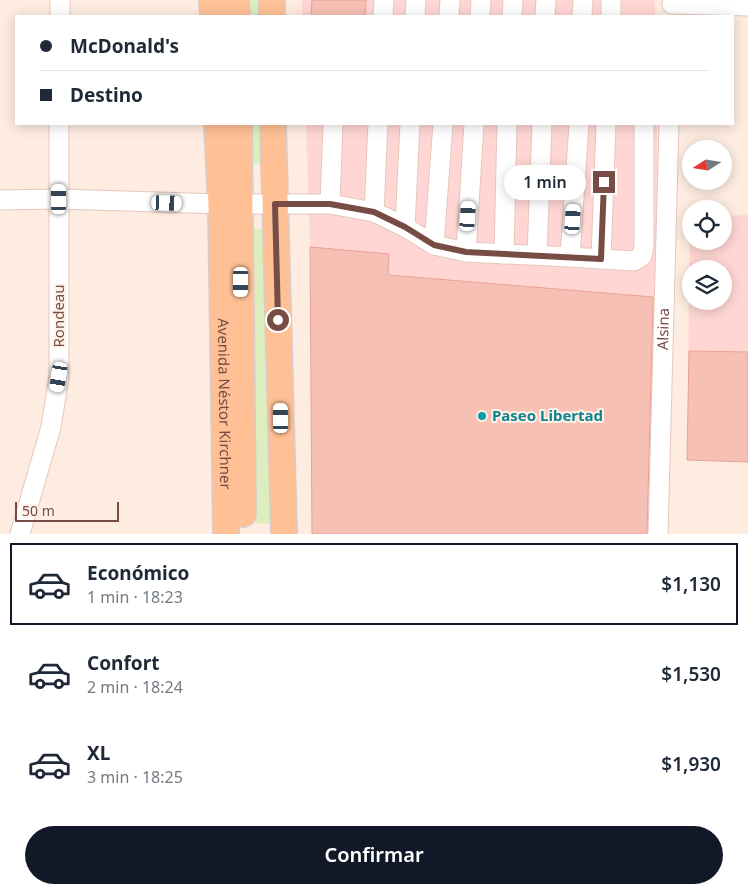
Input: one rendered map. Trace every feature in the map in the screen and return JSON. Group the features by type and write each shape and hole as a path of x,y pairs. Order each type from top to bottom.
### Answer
{"main road":[{"path":"212,0 212,15"},
{"path":"236,0 237,15"},
{"path":"272,0 272,15"},
{"name":"Avenida Néstor Kirchner","path":"217,125 230,204 244,534"},
{"name":"Avenida Néstor Kirchner","path":"226,534 230,204 239,125"},
{"path":"273,125 284,534"}],"street":[{"path":"60,0 60,15"},
{"path":"383,15 384,0"},
{"path":"415,15 416,0"},
{"path":"449,15 450,0"},
{"path":"480,15 481,0"},
{"path":"512,15 513,0"},
{"path":"545,15 546,0"},
{"path":"582,15 583,0"},
{"path":"611,0 611,15"},
{"path":"672,7 748,6"},
{"name":"Rondeau","path":"20,534 51,426 59,377 59,125"},
{"path":"330,204 333,125"},
{"path":"374,212 378,125"},
{"path":"405,227 410,125"},
{"path":"434,245 443,125"},
{"path":"466,252 474,125"},
{"path":"504,254 507,125"},
{"path":"537,255 542,125"},
{"path":"570,257 579,125"},
{"path":"601,259 606,125"},
{"path":"0,200 59,199 230,204 330,204 374,212 405,227 434,245 466,252 634,261 642,256 644,246 644,125"},
{"name":"Alsina","path":"658,534 669,125"}],"shaded area":[{"path":"302,0 655,0 655,15 302,15"},
{"name":"Paseo Libertad","path":"306,125 657,125 658,220 650,534 312,534 310,247"},
{"path":"748,215 748,462 687,460 689,310 732,310 732,260 689,260 690,250 732,250 732,216"}],"green space":[{"path":"243,0 264,0 264,15 244,15"},
{"path":"247,125 266,125 267,164 248,164"},
{"path":"249,229 266,229 275,524 255,523"}],"building":[{"path":"312,0 366,0 365,15 311,15"},
{"name":"Paseo Libertad","path":"310,247 389,254 388,275 653,297 647,534 312,534"},
{"path":"689,351 748,352 748,462 687,460"}],"place":[{"name":"Paseo Libertad","path":"482,416"}],"route":[{"path":"278,320 275,204 330,204 374,212 405,227 434,245 466,252 601,259 604,182"}]}
